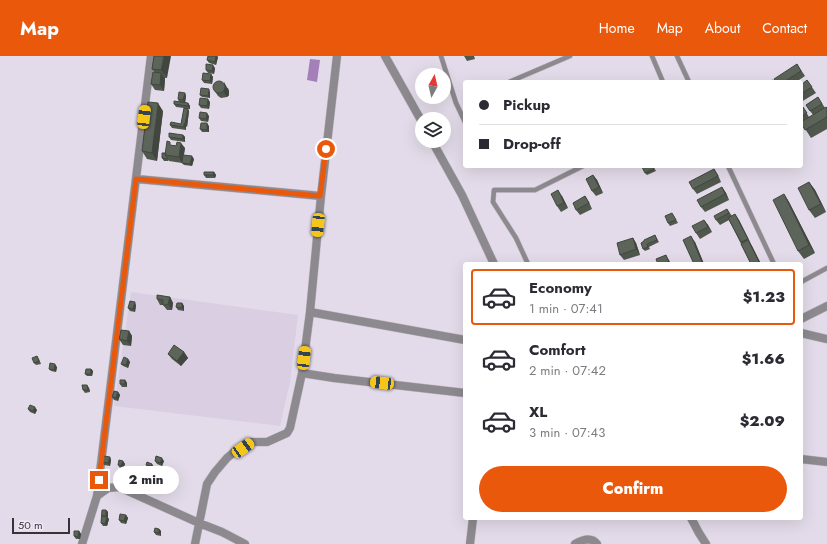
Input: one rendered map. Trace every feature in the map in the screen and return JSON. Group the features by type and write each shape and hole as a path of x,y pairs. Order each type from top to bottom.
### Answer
{"street":[{"path":"82,544 97,496 151,56"},
{"path":"195,544 207,484 215,472 234,452 251,442 267,442 288,432 290,428 302,373 310,312 320,196 337,56"},
{"path":"385,56 416,112"},
{"path":"436,148 462,195 493,262"},
{"path":"136,179 320,196"},
{"path":"803,318 827,306"},
{"path":"310,312 463,340"},
{"path":"803,333 827,339"},
{"path":"302,373 463,393"},
{"path":"803,459 827,462"},
{"path":"97,496 108,488 119,487 222,532 244,544"},
{"path":"470,544 473,520"},
{"path":"692,520 706,544"},
{"path":"575,544 586,539 594,541 597,544"}],"lane":[{"path":"441,56 456,103 463,118"},
{"path":"514,80 570,56"},
{"path":"652,56 662,80"},
{"path":"677,56 688,80"},
{"path":"527,262 516,238 493,202 494,190 535,190 579,168"},
{"path":"729,168 773,262"},
{"path":"803,281 827,268"}],"shaded area":[{"path":"310,59 320,60 317,82 307,80"},
{"path":"131,292 298,315 290,382 280,426 114,406"}],"building":[{"path":"154,56 164,56 161,70 152,69"},
{"path":"208,56 216,56 215,62 207,60"},
{"path":"206,64 213,65 212,71 206,70"},
{"path":"797,64 801,71 787,80 774,79"},
{"path":"153,72 161,73 160,85 151,84"},
{"path":"203,73 211,74 210,81 202,80"},
{"path":"807,80 812,87 803,93 803,83"},
{"path":"217,81 221,81 225,87 221,93 217,93 213,89 213,85"},
{"path":"201,88 209,89 208,96 200,95"},
{"path":"179,92 185,93 183,100 178,99"},
{"path":"818,97 822,104 810,111 806,105"},
{"path":"200,98 208,99 207,106 199,105"},
{"path":"174,101 188,103 188,106 174,104"},
{"path":"148,102 158,103 152,153 142,151"},
{"path":"803,107 807,113 803,116"},
{"path":"826,107 827,108 827,117 805,130 803,126 803,121"},
{"path":"184,108 188,109 184,127 170,125 171,122 181,124"},
{"path":"200,112 207,113 206,119 199,118"},
{"path":"201,123 207,123 207,130 200,129"},
{"path":"169,133 183,135 183,139 169,137"},
{"path":"167,141 170,142 170,145 176,146 177,142 181,143 179,157 165,155"},
{"path":"162,153 166,153 165,155 167,159 162,158"},
{"path":"183,155 192,156 190,164 182,163"},
{"path":"642,168 654,169 645,173"},
{"path":"714,169 718,176 693,189 689,182"},
{"path":"204,172 214,172 213,175 204,175"},
{"path":"593,175 599,187 592,191 586,179"},
{"path":"809,182 821,204 809,210 798,188"},
{"path":"722,187 725,194 701,207 697,200"},
{"path":"558,190 564,203 557,206 551,194"},
{"path":"784,194 809,245 798,251 773,200"},
{"path":"585,196 589,203 576,210 573,203"},
{"path":"727,209 729,213 716,220 714,216"},
{"path":"672,213 676,220 668,223 665,216"},
{"path":"735,214 748,239 741,242 728,218"},
{"path":"704,220 708,227 696,233 692,226"},
{"path":"655,235 657,240 647,244 648,247 643,249 641,243"},
{"path":"691,236 702,262 693,262 683,240"},
{"path":"633,238 636,249 620,255 617,243"},
{"path":"748,240 759,262 750,262 741,244"},
{"path":"666,255 669,262 657,262 656,259"},
{"path":"157,295 170,297 168,304 163,305 163,300 157,299"},
{"path":"130,301 135,302 133,309 128,308"},
{"path":"177,303 182,303 182,308 176,307"},
{"path":"121,330 129,331 127,341 119,339"},
{"path":"174,345 184,352 177,361 168,354"},
{"path":"37,356 39,361 34,363 32,358"},
{"path":"124,357 128,359 126,365 121,364"},
{"path":"50,363 55,364 54,370 49,369"},
{"path":"86,369 91,369 91,374 85,374"},
{"path":"120,380 125,380 125,384 120,384"},
{"path":"82,385 87,385 88,390 83,390"},
{"path":"114,391 118,392 116,398 112,397"},
{"path":"30,405 35,407 33,411 28,409"},
{"path":"104,456 110,457 108,463 102,462"},
{"path":"156,456 162,458 160,463 155,461"},
{"path":"119,460 123,461 121,466 118,465"},
{"path":"147,462 152,464 151,466 146,465"},
{"path":"102,510 106,510 106,516 102,516 107,517 105,524 101,523"},
{"path":"120,514 126,515 124,521 119,520"},
{"path":"155,528 159,529 159,533 154,532"},
{"path":"74,531 79,531 78,537 74,536"}],"route":[{"path":"99,480 136,179 320,196 326,149"}]}
